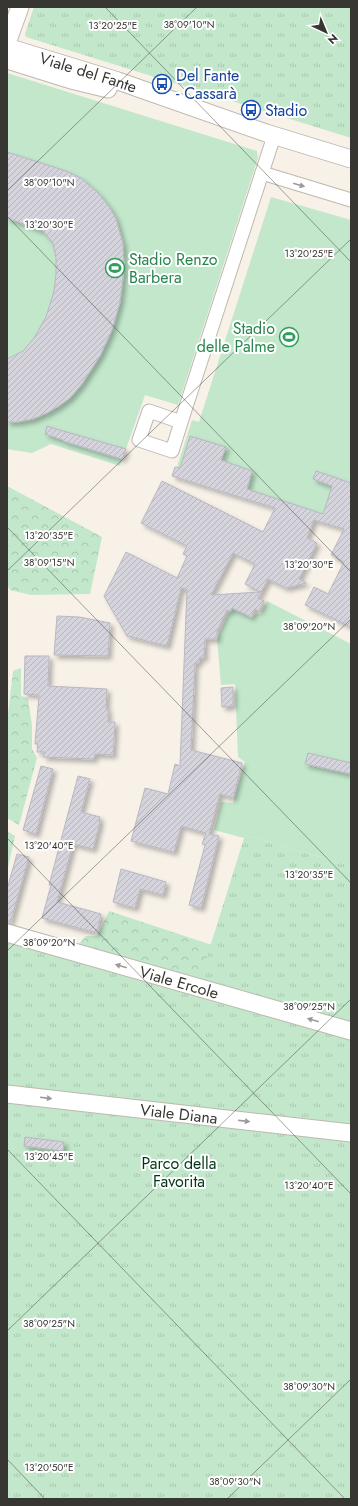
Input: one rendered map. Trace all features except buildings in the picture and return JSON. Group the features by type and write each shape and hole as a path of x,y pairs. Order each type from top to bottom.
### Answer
{"street":[{"path":"8,37 12,7"},
{"path":"8,37 20,7"},
{"name":"Viale del Fante","path":"8,37 116,86"},
{"path":"7,54 116,86 351,159"},
{"path":"7,60 71,80 116,86"},
{"path":"181,422 262,174 270,134"},
{"path":"262,174 351,200"},
{"name":"Viale Ercole","path":"7,933 351,1031"},
{"name":"Viale Diana","path":"7,1094 351,1133"}],"green space":[{"path":"34,7 351,7 351,138 26,37 25,34"},
{"name":"Stadio Renzo Barbera","path":"7,73 257,151 258,158 178,405 145,395 120,466 51,444 32,453 7,449"},
{"name":"Stadio delle Palme","path":"271,197 351,220 351,523 177,467 192,420 199,422"},
{"path":"7,486 102,537 90,594 31,595 10,590 7,584"},
{"path":"267,601 351,644 351,866 245,835 244,838 214,830 221,802 233,803 245,762 238,757 235,684 221,685 217,639 231,608 252,618 256,614 261,614"},
{"path":"21,668 21,696 28,698 32,726 32,749 37,758 19,825 7,818 7,723 13,671"},
{"path":"7,831 15,836 7,872"},
{"name":"Parco della Favorita","path":"245,835 351,866 351,1499 7,1499 7,923 200,979"},
{"path":"109,911 218,947 304,1009 79,944 86,936 97,936"}],"place":[{"name":"Del Fante - Cassarà","path":"162,84"},
{"name":"Stadio","path":"251,110"},
{"name":"Stadio Renzo Barbera","path":"115,268"},
{"name":"Stadio delle Palme","path":"289,337"}]}
